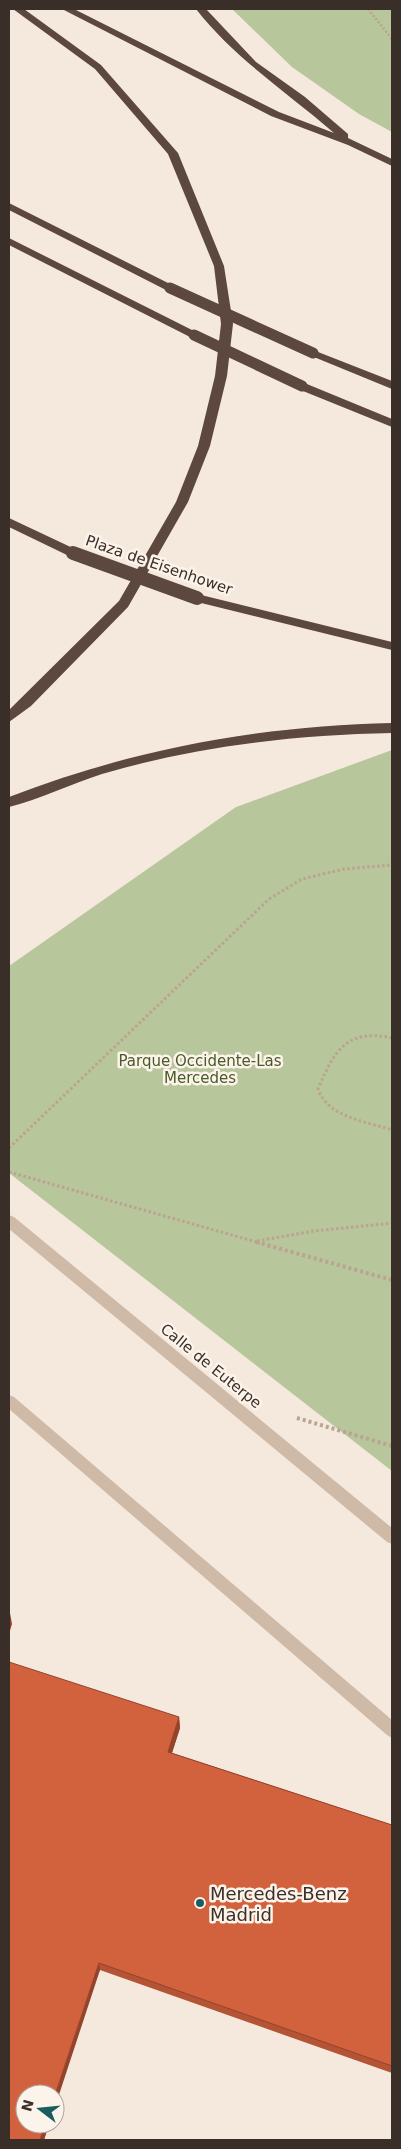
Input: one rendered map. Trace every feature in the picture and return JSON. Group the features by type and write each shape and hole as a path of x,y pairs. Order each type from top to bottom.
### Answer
{"highway":[{"path":"9,717 26,703 124,604 182,502 204,446 221,376 227,324 219,266 173,153 98,67 18,9"},
{"path":"67,9 275,114 352,143 392,163"},
{"path":"201,9 254,64 301,99 352,143"},
{"path":"9,206 170,288 313,353 392,385"},
{"path":"9,241 194,335 302,386 392,422"},
{"name":"Plaza de Eisenhower","path":"9,522 73,553 197,598 392,646"},
{"path":"9,802 42,788 145,757 265,737 364,728 392,728"}],"street":[{"name":"Calle de Euterpe","path":"9,1221 392,1537"},
{"path":"9,1401 392,1730"}],"path":[{"path":"368,9 392,40"},
{"path":"9,1148 269,899 302,880 344,869 392,865"},
{"path":"392,1038 367,1035 347,1041 336,1050 318,1088 322,1100 334,1111 392,1130"},
{"path":"9,1172 392,1280"},
{"path":"254,1241 314,1231 392,1223"},
{"path":"289,1416 392,1446"}],"green space":[{"path":"232,9 392,9 392,132 359,114 292,67"},
{"name":"Parque Occidente-Las Mercedes","path":"392,750 392,1471 9,1173 9,966 236,807"}],"building":[{"name":"Mercedes-Benz Madrid","path":"9,1662 179,1717 168,1752 392,1825 392,2066 99,1963 59,2084 15,2084 15,2134 42,2134 40,2140 9,2140"}],"place":[{"name":"Mercedes-Benz Madrid","path":"200,1903"}]}
